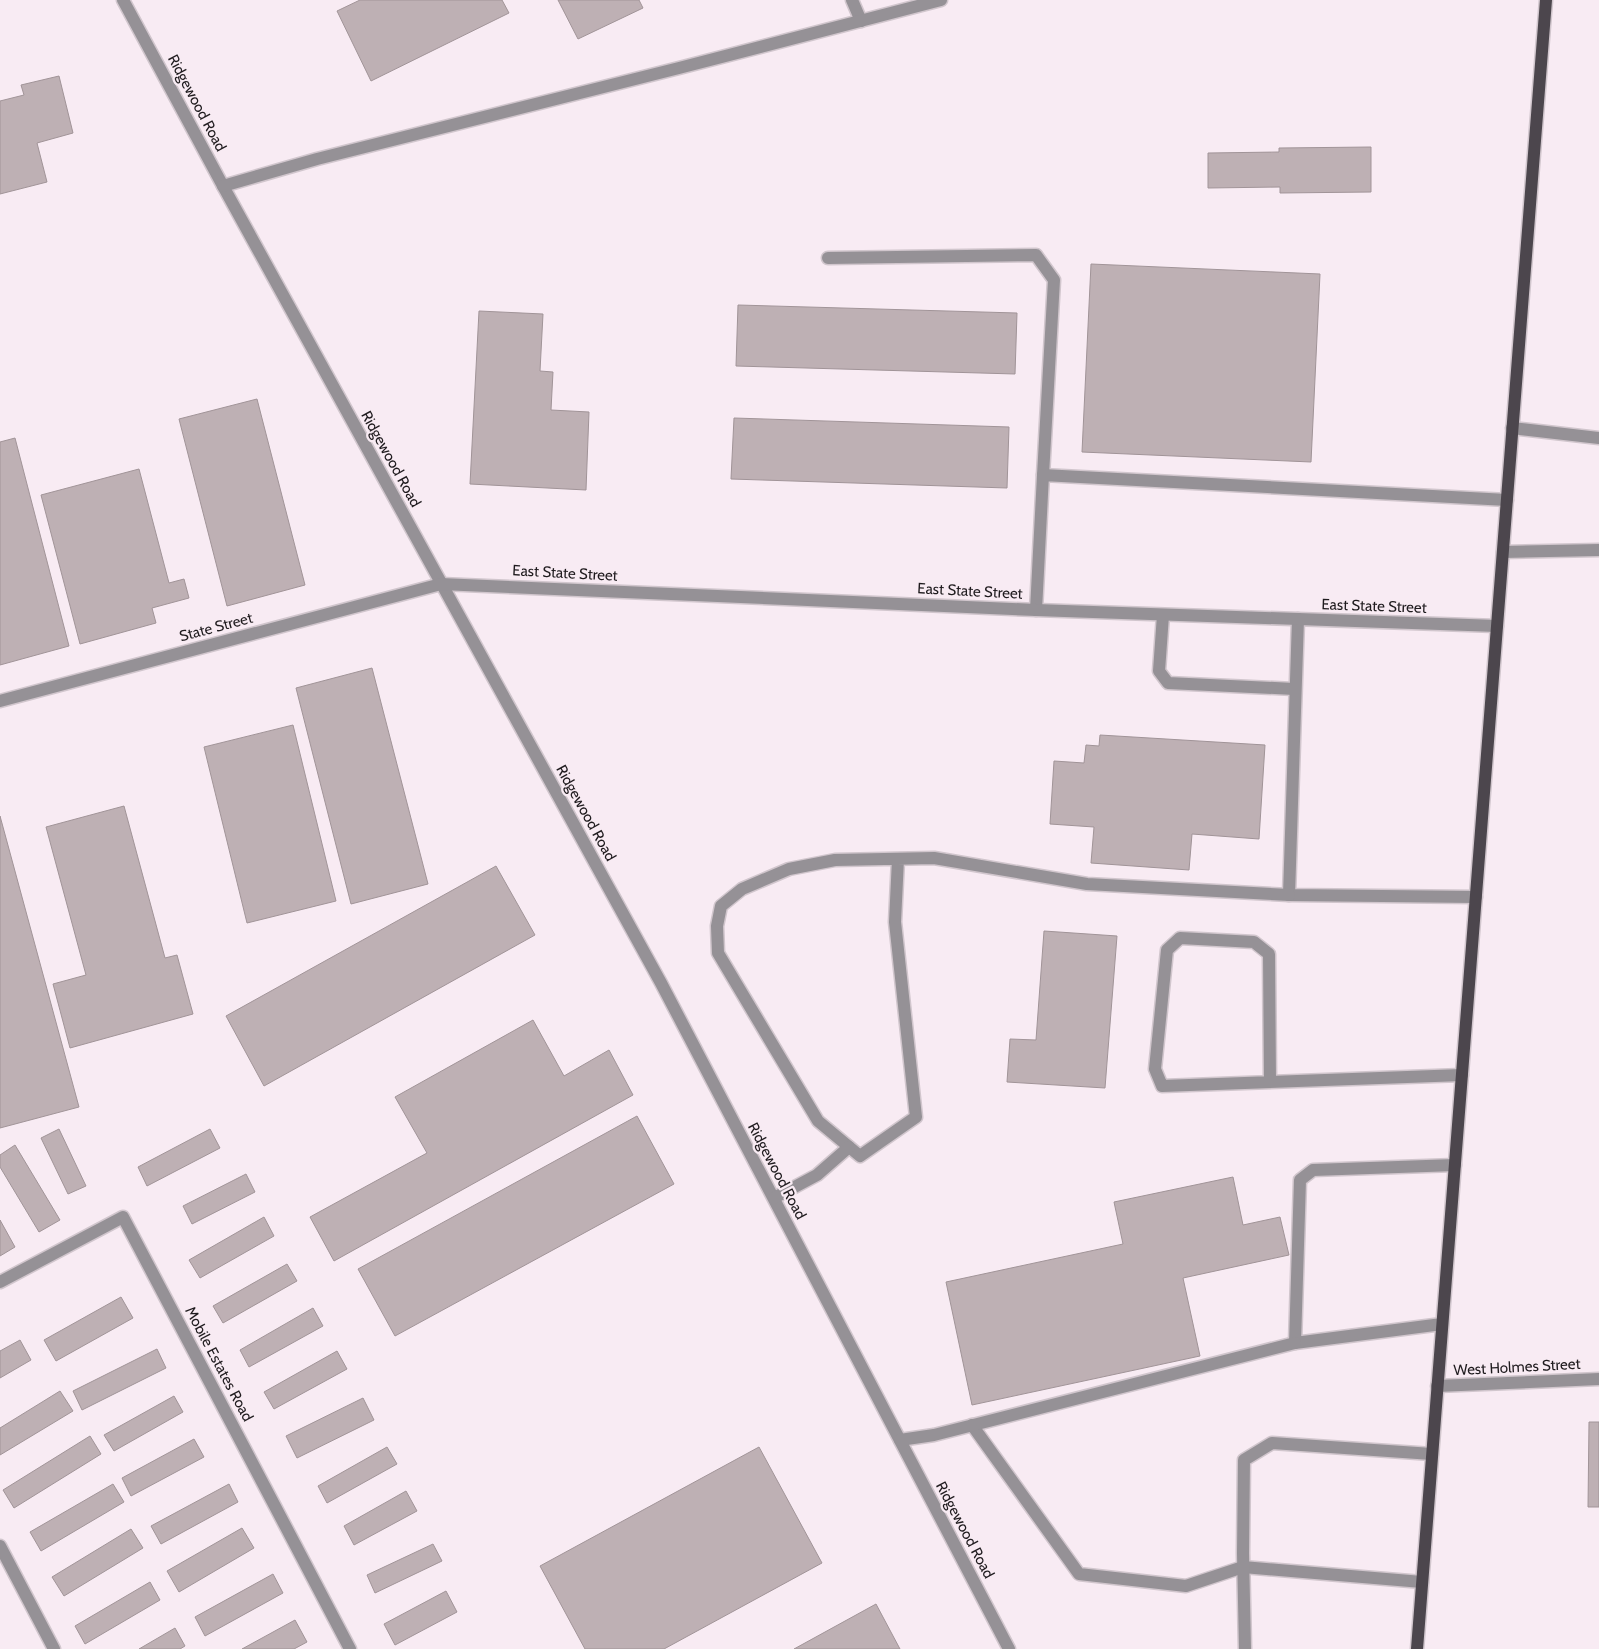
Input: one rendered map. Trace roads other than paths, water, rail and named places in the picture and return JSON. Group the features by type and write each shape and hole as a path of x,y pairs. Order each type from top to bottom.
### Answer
{"main road":[{"path":"1417,1649 1546,0"}],"street":[{"name":"Ridgewood Road","path":"123,0 223,186 661,983 1009,1649"},
{"path":"852,0 861,21"},
{"path":"223,186 317,159 942,0"},
{"path":"828,258 1036,255 1054,280 1036,610"},
{"path":"1512,428 1599,438"},
{"path":"1043,475 1507,500"},
{"path":"1503,552 1599,550"},
{"name":"East State Street","path":"441,584 1036,610 1497,626"},
{"name":"State Street","path":"0,701 441,584"},
{"path":"1163,615 1159,671 1168,683 1294,689"},
{"path":"1289,895 1294,689 1298,619"},
{"path":"898,859 895,922 916,1117 860,1156 818,1121 718,953 717,926 722,906 742,889 789,869 835,860 934,858 1087,884 1289,895 1476,897"},
{"path":"1270,1082 1269,954 1254,942 1180,938 1166,950 1156,1069 1162,1086 1462,1075"},
{"path":"774,1198 818,1175 849,1147"},
{"path":"1295,1343 1300,1180 1312,1170 1455,1165"},
{"name":"Mobile Estates Road","path":"0,1282 123,1218 350,1649"},
{"path":"900,1440 934,1435 1295,1343 1442,1324"},
{"name":"West Holmes Street","path":"1437,1386 1599,1379"},
{"path":"972,1425 1079,1574 1186,1586 1243,1567 1422,1582"},
{"path":"1245,1649 1243,1567 1244,1460 1272,1443 1432,1454"},
{"path":"0,1546 54,1649"}]}
